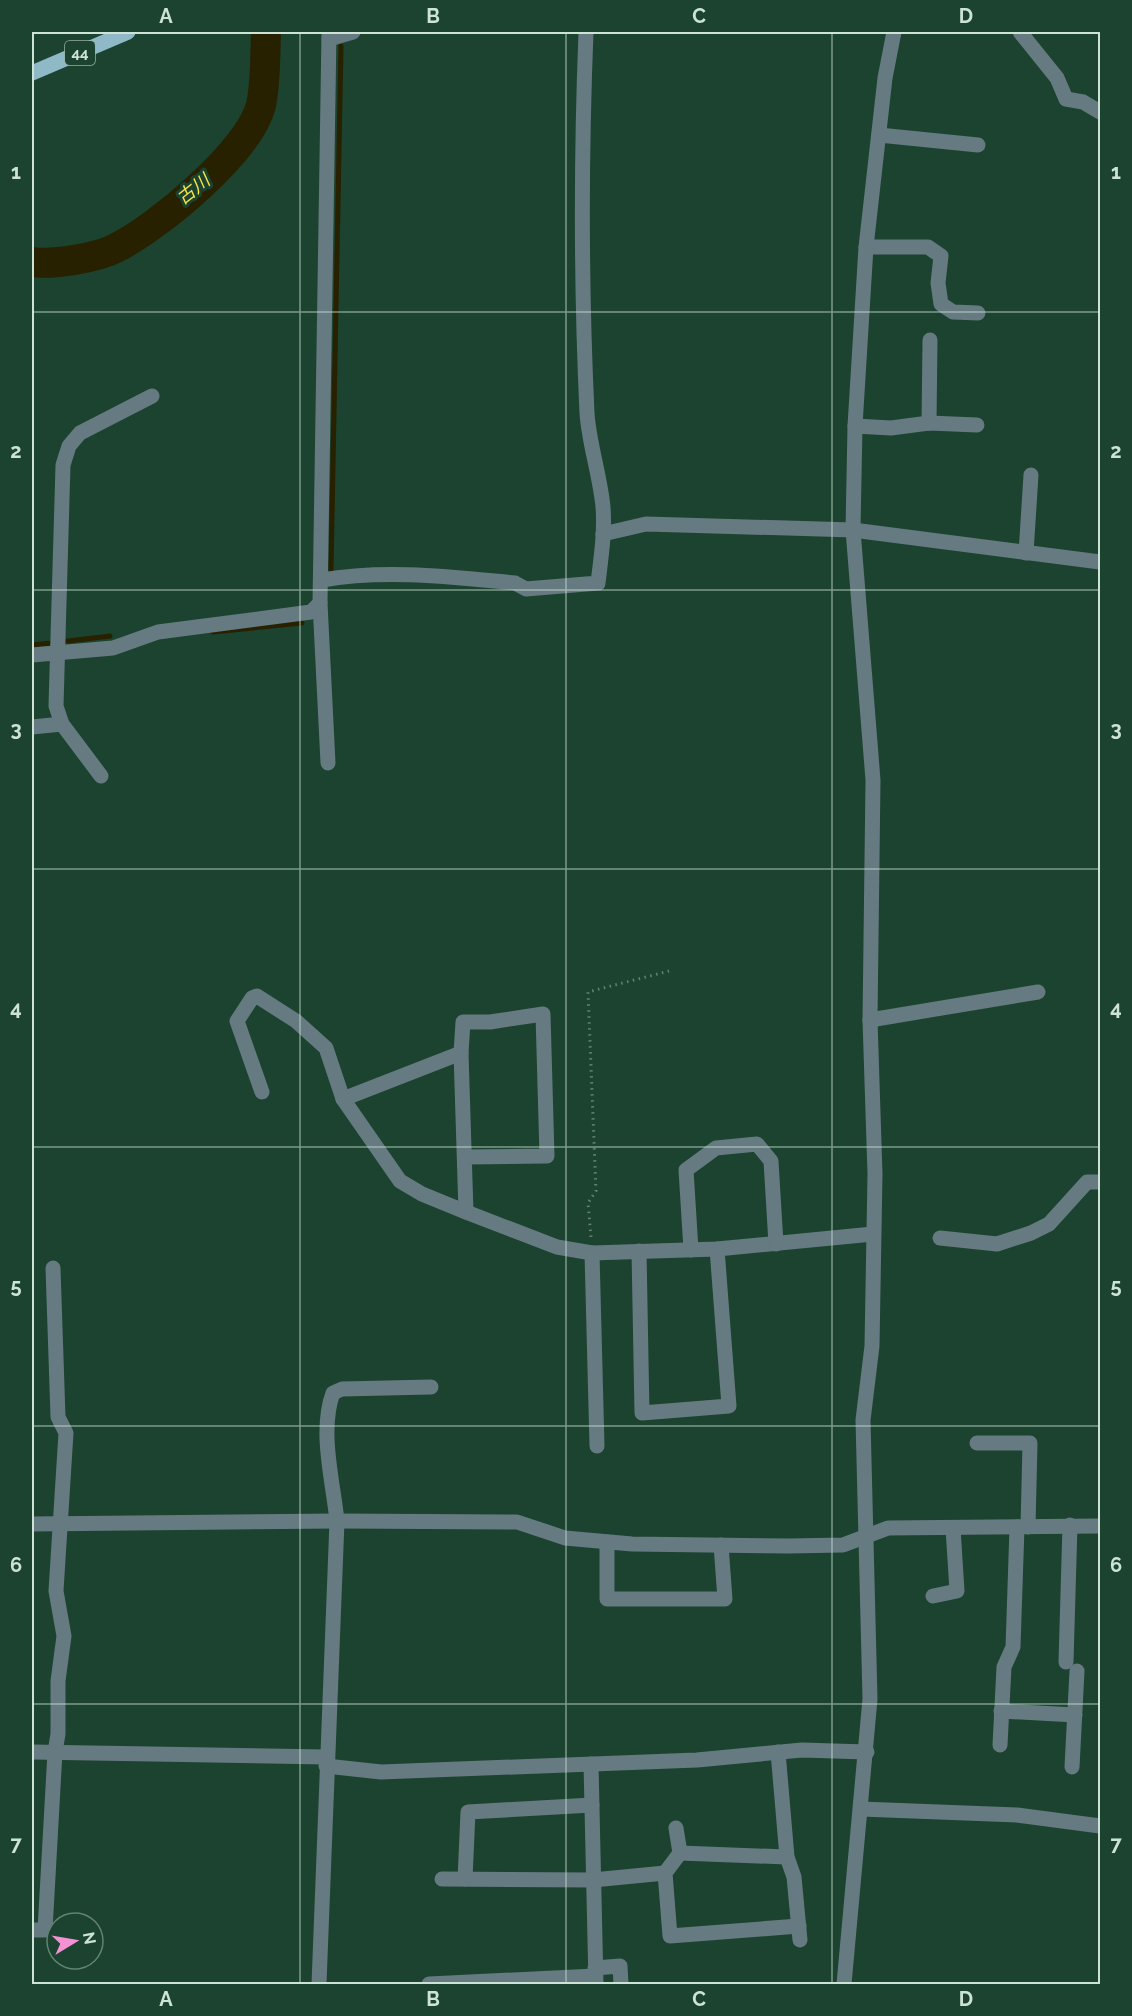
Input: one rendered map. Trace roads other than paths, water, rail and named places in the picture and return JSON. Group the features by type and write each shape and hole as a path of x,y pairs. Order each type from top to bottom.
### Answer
{"main road":[{"name":"44","path":"32,73 128,32"}],"street":[{"path":"328,763 320,603 326,117 329,35 353,32"},
{"path":"322,580 354,574 403,574 515,583 526,588 598,584 603,506 587,416 582,140 586,32"},
{"path":"844,1984 867,1752 870,1699 863,1420 872,1346 875,1174 870,1020 873,780 853,530 855,426 866,247 894,32"},
{"path":"1020,32 1057,78 1066,99 1083,102 1101,112"},
{"path":"879,135 978,144"},
{"path":"866,247 928,247 941,256 938,284 941,304 952,312 978,313"},
{"path":"929,423 930,340"},
{"path":"101,776 62,724 56,706 63,465 69,447 80,433 152,396"},
{"path":"855,426 891,428 929,423 977,425"},
{"path":"1026,553 1031,475"},
{"path":"603,534 646,524 853,530 1101,562"},
{"path":"32,655 113,648 158,632 311,612 320,603"},
{"path":"32,727 62,724"},
{"path":"870,1020 1038,992"},
{"path":"262,1092 237,1021 252,998 257,996 296,1021 326,1048 343,1099 400,1181 422,1194 466,1212 557,1247 592,1253 717,1249 873,1234"},
{"path":"466,1157 547,1156 543,1014 490,1022 463,1022 461,1053 466,1212"},
{"path":"343,1099 461,1053"},
{"path":"692,1250 686,1170 716,1148 757,1144 771,1161 776,1244"},
{"path":"940,1238 998,1244 1031,1233 1049,1224 1087,1182 1101,1182"},
{"path":"639,1251 642,1413 729,1406 717,1249"},
{"path":"592,1253 597,1446"},
{"path":"32,1930 45,1930 55,1752 58,1734 58,1681 64,1636 56,1591 66,1432 58,1417 53,1268"},
{"path":"319,1984 337,1521 329,1448 328,1407 333,1393 342,1389 431,1387"},
{"path":"977,1443 1030,1443 1013,1647 1004,1667 1000,1745"},
{"path":"32,1524 517,1522 565,1538 608,1542 721,1545 843,1545 888,1528 1101,1526"},
{"path":"1070,1525 1075,1715 1072,1767"},
{"path":"933,1596 957,1591 953,1528"},
{"path":"608,1542 607,1599 725,1599 721,1545"},
{"path":"1002,1712 1075,1715"},
{"path":"32,1752 326,1762 381,1772 697,1760 802,1750 867,1752"},
{"path":"676,1828 680,1853 665,1874 670,1936 800,1933 794,1877 787,1857 777,1752"},
{"path":"591,1764 595,1976"},
{"path":"465,1879 468,1812 592,1805"},
{"path":"861,1809 1017,1815 1101,1826"},
{"path":"680,1853 787,1857"},
{"path":"442,1879 593,1880 665,1874"},
{"path":"429,1984 595,1976 620,1966 621,1984"}],"waterway":[{"name":"古川","path":"32,262 75,260 108,252 155,223 200,186 240,144 261,105 265,78 266,32"},
{"path":"331,569 341,46"},
{"path":"213,632 302,623"},
{"path":"68,641 110,636"},
{"path":"32,645 52,643"}]}
